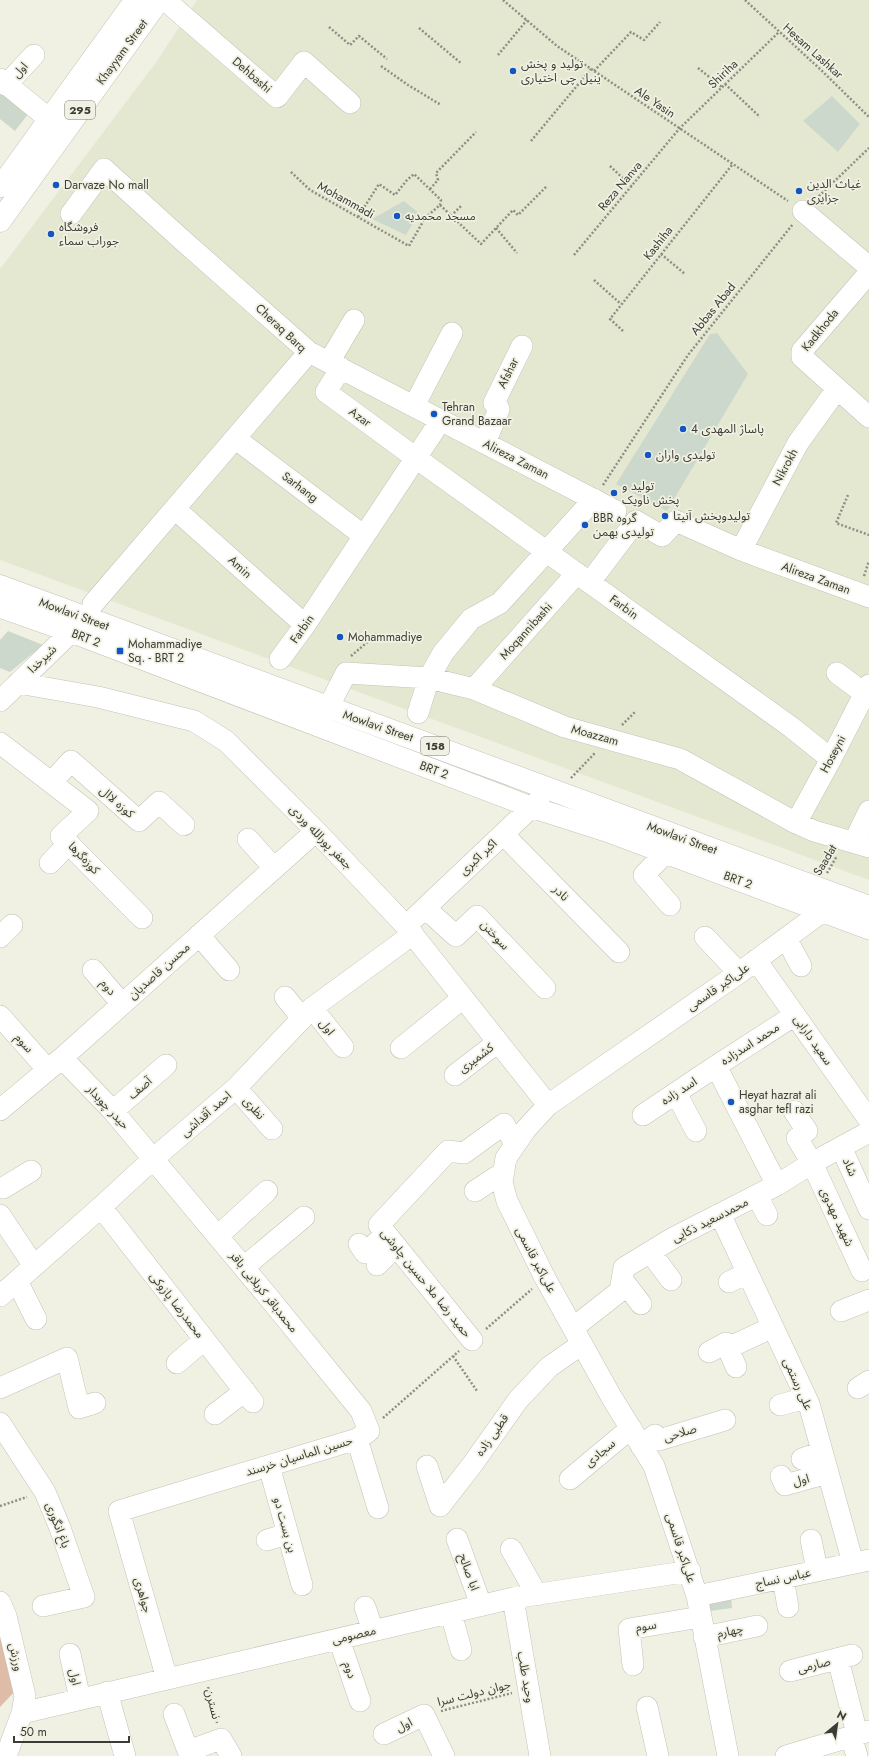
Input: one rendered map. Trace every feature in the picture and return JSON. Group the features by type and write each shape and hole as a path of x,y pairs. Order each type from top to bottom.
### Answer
{"main road":[{"name":"Khayyam Street","path":"0,221 57,125 159,0"},
{"name":"Mowlavi Street","path":"0,586 869,908"}],"street":[{"path":"0,187 57,125 135,0"},
{"name":"Dehbashi","path":"165,0 277,97 304,62 350,102"},
{"name":"اول","path":"3,82 34,55"},
{"path":"3,82 57,125"},
{"name":"Cheraq Barq","path":"71,214 104,168 180,238 309,352 82,617"},
{"path":"803,211 869,267"},
{"name":"Kadkhoda","path":"869,273 801,354 802,357 869,417"},
{"path":"335,365 354,320"},
{"path":"414,406 452,333"},
{"name":"Afshar","path":"484,443 499,409 494,402 522,346"},
{"name":"Alireza Zaman","path":"309,352 616,511"},
{"name":"Azar","path":"335,365 326,392 416,458"},
{"name":"Nikrokh","path":"740,550 798,443 837,389"},
{"name":"Farbin","path":"280,659 305,625 441,420"},
{"name":"Sarhang","path":"236,439 364,536"},
{"name":"Farbin","path":"416,458 791,727 832,759"},
{"path":"418,713 429,678 443,652 471,619 500,603 594,499"},
{"name":"Amin","path":"175,509 305,625"},
{"name":"Alireza Zaman","path":"636,521 662,536 676,521 740,550 869,597"},
{"name":"Moqannibashi","path":"474,689 583,578 636,521"},
{"name":"BRT 2","path":"0,607 82,617 531,807 606,831 869,929"},
{"name":"شیرخدا","path":"0,700 82,617"},
{"path":"328,708 346,673"},
{"name":"Moazzam","path":"346,673 429,678 474,689 565,727 680,759 796,823 814,831 857,843"},
{"path":"836,673 867,689"},
{"name":"جعفر پورالله وردی","path":"18,683 98,696 194,721 226,741 316,831 410,930 548,1106"},
{"name":"Hoseyni","path":"796,823 832,759 867,689"},
{"name":"کوزه‌گرها","path":"0,743 88,811 61,836 142,918"},
{"name":"کوزه لاال","path":"52,782 71,761 139,821 159,802 184,824"},
{"name":"اکبر اکبری","path":"410,930 425,908 531,807 554,790"},
{"path":"857,843 869,811"},
{"name":"محسن قاصدیان","path":"0,1110 55,1064 316,831"},
{"name":"نادر","path":"503,834 619,952"},
{"path":"670,905 644,875 680,837"},
{"path":"248,839 274,868"},
{"path":"50,863 68,843"},
{"name":"علی‌اکبر قاسمی","path":"728,1756 697,1596 690,1571 654,1466 612,1398 545,1278 507,1201 502,1182 506,1158 526,1129 548,1106 739,973 842,897"},
{"name":"سوختن","path":"425,908 456,936 477,916 545,988"},
{"name":"احمد آقداشی","path":"0,1296 153,1159 236,1088 307,1013 410,930"},
{"path":"199,935 229,970"},
{"path":"705,937 739,973"},
{"path":"786,938 802,966"},
{"name":"سعید دارابی","path":"756,960 869,1120"},
{"name":"دوم","path":"93,970 122,1004"},
{"path":"285,997 307,1013"},
{"path":"401,1048 463,998"},
{"name":"اول","path":"307,1013 343,1047"},
{"name":"محمد اسدزاده","path":"777,1186 716,1066 795,1015"},
{"name":"سوم","path":"0,1016 55,1064"},
{"name":"کشمیری","path":"454,1075 498,1042"},
{"name":"حیدر چوبدار","path":"55,1064 113,1111 153,1159"},
{"name":"آصف","path":"113,1111 166,1065"},
{"name":"اسد زاده","path":"643,1115 716,1066"},
{"name":"نظری","path":"236,1088 272,1129"},
{"path":"676,1093 696,1131"},
{"path":"794,1111 807,1131 797,1138 812,1163"},
{"path":"377,1265 387,1235 443,1144 464,1153 504,1124 515,1144"},
{"name":"محمدسعید ذکایی","path":"578,1336 620,1291 624,1268 673,1238 777,1186 812,1163 869,1132"},
{"name":"شاد","path":"841,1147 869,1209"},
{"name":"محمدباقر کربلایی باقر","path":"153,1159 244,1267 361,1412 363,1435 378,1508"},
{"name":"شهید مهدوی","path":"812,1163 862,1270"},
{"path":"1,1189 31,1171"},
{"path":"475,1191 504,1172"},
{"path":"218,1236 267,1191"},
{"path":"757,1196 767,1215"},
{"name":"محمدرضا پازوکی","path":"101,1207 249,1397 215,1414"},
{"name":"علی رستمی","path":"720,1214 738,1278 773,1328 806,1398 828,1473 861,1561"},
{"path":"0,1215 34,1266"},
{"path":"244,1267 304,1217"},
{"path":"358,1244 365,1253 387,1235"},
{"name":"حمید رضا ملا حسین چاوشی","path":"387,1235 472,1340"},
{"path":"650,1252 671,1280"},
{"path":"622,1279 641,1304"},
{"path":"18,1281 36,1319"},
{"path":"841,1311 869,1300"},
{"path":"736,1367 719,1350 773,1328"},
{"name":"قطبی زاده","path":"427,1466 443,1510 472,1465 518,1400 578,1336"},
{"path":"177,1363 204,1340"},
{"path":"0,1388 67,1358 79,1408 95,1403"},
{"path":"780,1406 806,1398"},
{"name":"صلاحی","path":"636,1437 655,1435 659,1440 725,1420"},
{"name":"باغ انگوری","path":"0,1423 45,1492 60,1528 84,1597 43,1606"},
{"name":"حسین الماسیان خرسند","path":"119,1510 269,1466 363,1435"},
{"name":"سجادی","path":"570,1479 636,1437"},
{"name":"اول","path":"802,1459 822,1452"},
{"name":"بن بست دو","path":"269,1466 302,1585"},
{"name":"اول","path":"781,1476 784,1485 828,1473"},
{"name":"جواهری","path":"119,1510 167,1678"},
{"path":"267,1540 288,1534"},
{"name":"ابا صالح","path":"457,1539 481,1606"},
{"path":"811,1540 817,1570"},
{"path":"511,1549 537,1595"},
{"name":"عباس نساج","path":"697,1596 751,1577 783,1578 861,1561"},
{"name":"معصومی","path":"22,1713 513,1598 690,1571"},
{"path":"783,1578 788,1606"},
{"name":"وحید طلب","path":"513,1598 540,1756"},
{"name":"ورزش","path":"0,1602 6,1616 25,1696 22,1713 6,1756"},
{"path":"366,1607 373,1631"},
{"path":"451,1613 461,1650"},
{"name":"چهارم","path":"702,1627 757,1626"},
{"name":"سوم","path":"633,1665 629,1629 702,1627"},
{"name":"دوم","path":"339,1639 360,1701"},
{"name":"اول","path":"70,1654 80,1699"},
{"name":"صارمی","path":"790,1671 845,1657 859,1734 857,1756"},
{"path":"107,1692 125,1756"},
{"path":"647,1707 658,1756"},
{"path":"174,1714 188,1751 224,1750"},
{"path":"424,1715 444,1756"},
{"name":"اول","path":"384,1734 424,1715"},
{"path":"786,1756 859,1734"}],"path":[{"name":"Ale Yasin","path":"503,0 556,46 803,211"},
{"name":"Hesam Lashkar","path":"745,0 821,70 869,117"},
{"path":"498,56 527,20"},
{"path":"594,71 631,32 644,40 660,22"},
{"path":"328,27 350,45 359,36 387,59"},
{"path":"419,28 462,64"},
{"name":"Shiriha","path":"679,129 779,32"},
{"path":"380,66 441,106"},
{"path":"698,68 722,87"},
{"path":"531,141 591,69"},
{"path":"725,84 760,117"},
{"name":"Reza Nanva","path":"574,255 679,129"},
{"path":"430,189 438,180 436,173 457,149 476,132"},
{"name":"Abbas Abad","path":"594,499 688,355 803,211 869,148"},
{"name":"Kashiha","path":"623,332 610,319 732,165"},
{"path":"610,166 632,186"},
{"name":"Mohammadi","path":"291,172 310,190 409,246 425,218 440,205"},
{"path":"358,217 379,184 395,195 414,174 441,200 440,205 481,244 513,210 518,215 547,186"},
{"path":"451,216 462,205"},
{"path":"496,228 517,253"},
{"path":"662,254 685,274"},
{"path":"594,280 621,304"},
{"path":"848,494 836,523 869,534"},
{"path":"346,673 351,656 377,634"},
{"path":"554,790 608,739"},
{"name":"Saadat","path":"818,888 857,843"},
{"path":"363,1435 545,1278"},
{"path":"453,1356 476,1391"},
{"path":"0,1506 45,1492"},
{"name":"نسترن","path":"204,1670 224,1750"},
{"name":"جوان دولت سرا","path":"424,1715 528,1689"}],"shaded area":[{"name":"Tehran Grand Bazaar","path":"197,0 869,0 869,880 0,560 0,269 157,61"},
{"path":"0,1618 15,1691 0,1707"}],"building":[{"path":"0,92 28,114 15,131 0,119"},
{"path":"832,96 860,124 838,152 803,121"},
{"name":"مسجد محمدیه","path":"404,201 419,213 406,235 372,219"},
{"name":"پاساژ المهدی 4","path":"717,333 748,374 667,511 616,484 710,334"},
{"path":"8,631 43,645 10,672 0,668 0,640"},
{"path":"731,1596 732,1608 710,1611 708,1599"}],"place":[{"name":"تولید و پخش ینیل چی اختیاری","path":"513,71"},
{"name":"Darvaze No mall","path":"56,185"},
{"name":"غیاث الدین جزایری","path":"799,191"},
{"name":"مسجد محمدیه","path":"397,216"},
{"name":"فروشگاه جوراب سماء","path":"51,234"},
{"name":"Tehran Grand Bazaar","path":"434,414"},
{"name":"پاساژ المهدی 4","path":"683,429"},
{"name":"تولیدی واران","path":"648,455"},
{"name":"تولید و پخش ناویک","path":"614,493"},
{"name":"تولیدوپخش آنیتا","path":"665,516"},
{"name":"BBR گروه تولیدی بهمن","path":"585,525"},
{"name":"Mohammadiye","path":"340,637"},
{"name":"Mohammadiye Sq. - BRT 2","path":"120,651"},
{"name":"Heyat hazrat ali asghar tefl razi","path":"731,1102"}]}
